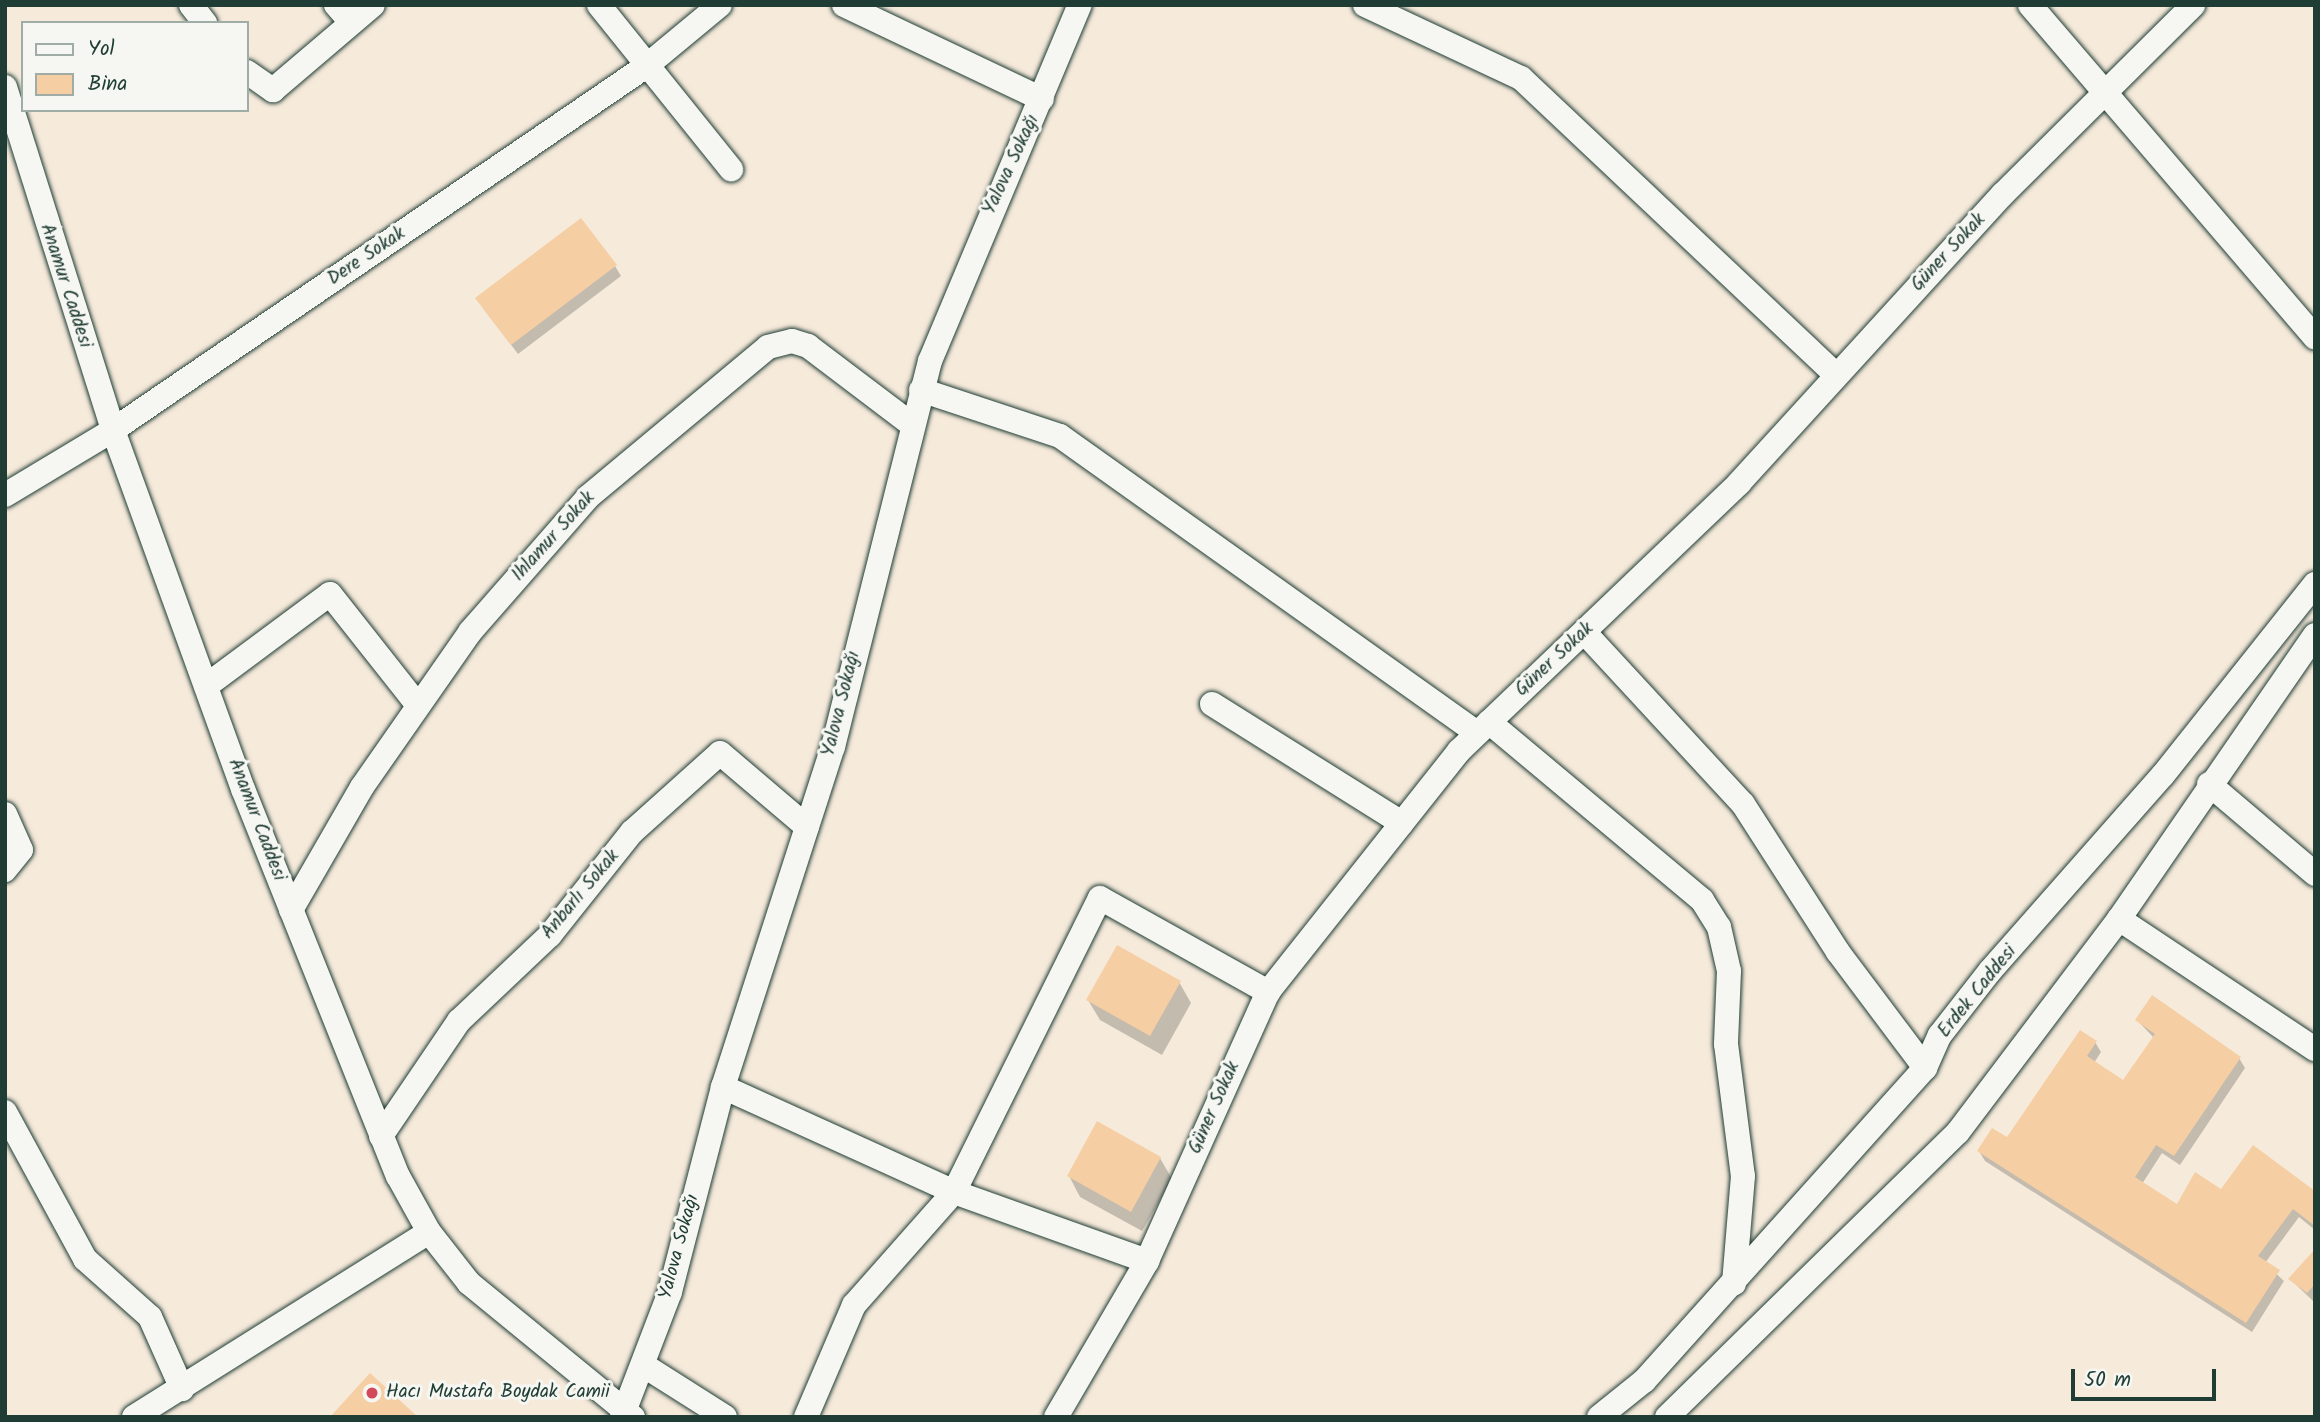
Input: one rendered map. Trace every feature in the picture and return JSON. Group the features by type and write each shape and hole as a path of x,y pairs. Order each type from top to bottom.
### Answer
{"street":[{"path":"191,5 203,21"},
{"path":"248,73 273,90 344,14 373,5"},
{"path":"598,5 731,169"},
{"name":"Dere Sokak","path":"5,495 113,430 645,66 720,5"},
{"path":"844,5 1042,99"},
{"name":"Yalova Sokağı","path":"627,1415 670,1292 723,1087 833,747 921,390 975,246 1042,99 1080,5"},
{"path":"1365,5 1521,78 1836,375"},
{"path":"2030,5 2103,95 2315,338"},
{"name":"Güner Sokak","path":"1056,1417 1147,1261 1268,992 1402,823 1483,728 1739,483 1836,375 2103,95 2193,5"},
{"name":"Anamur Caddesi","path":"5,87 10,126 113,430 205,686 382,1136 429,1232 493,1306 627,1415"},
{"name":"Ihlamur Sokak","path":"291,910 417,704 470,632 587,496 775,343 808,346 911,424"},
{"path":"921,390 1060,436 1483,728 1702,900 1719,927 1729,971 1726,1044 1743,1176 1734,1284"},
{"name":"Erdek Caddesi","path":"1599,1417 1644,1381 1734,1284 1924,1068 1940,1035 1990,971 2163,775 2315,584"},
{"path":"205,686 330,594 417,704"},
{"path":"1585,633 1743,804 1838,952 1924,1068"},
{"path":"1667,1417 1958,1132 2119,919 2209,784 2315,635"},
{"path":"1212,704 1402,823"},
{"name":"Anbarlı Sokak","path":"382,1136 459,1021 550,935 632,832 720,752 807,827"},
{"path":"2209,784 2315,874"},
{"path":"5,814 21,850 5,870"},
{"path":"806,1417 854,1305 954,1192 1100,898 1268,992"},
{"path":"2119,919 2315,1049"},
{"path":"723,1087 954,1192 1147,1261"},
{"path":"5,1112 85,1259 150,1317 182,1389"},
{"path":"134,1417 429,1232"},
{"path":"643,1366 725,1417"}],"building":[{"path":"581,218 617,265 511,345 475,298"},
{"path":"1117,945 1181,981 1150,1036 1086,1000"},
{"path":"2152,995 2241,1057 2174,1156 2156,1145 2135,1177 2177,1204 2195,1172 2221,1189 2253,1145 2315,1191 2315,1226 2293,1209 2258,1256 2280,1270 2246,1323 1977,1151 1992,1128 2007,1137 2080,1030 2097,1041 2087,1056 2123,1080 2155,1034 2135,1020"},
{"path":"1097,1121 1161,1157 1131,1212 1067,1176"},
{"path":"2315,1249 2315,1284 2307,1293 2288,1279"},
{"name":"Hacı Mustafa Boydak Camii","path":"370,1373 418,1417 330,1417"}],"place":[{"name":"Hacı Mustafa Boydak Camii","path":"372,1393"}]}
